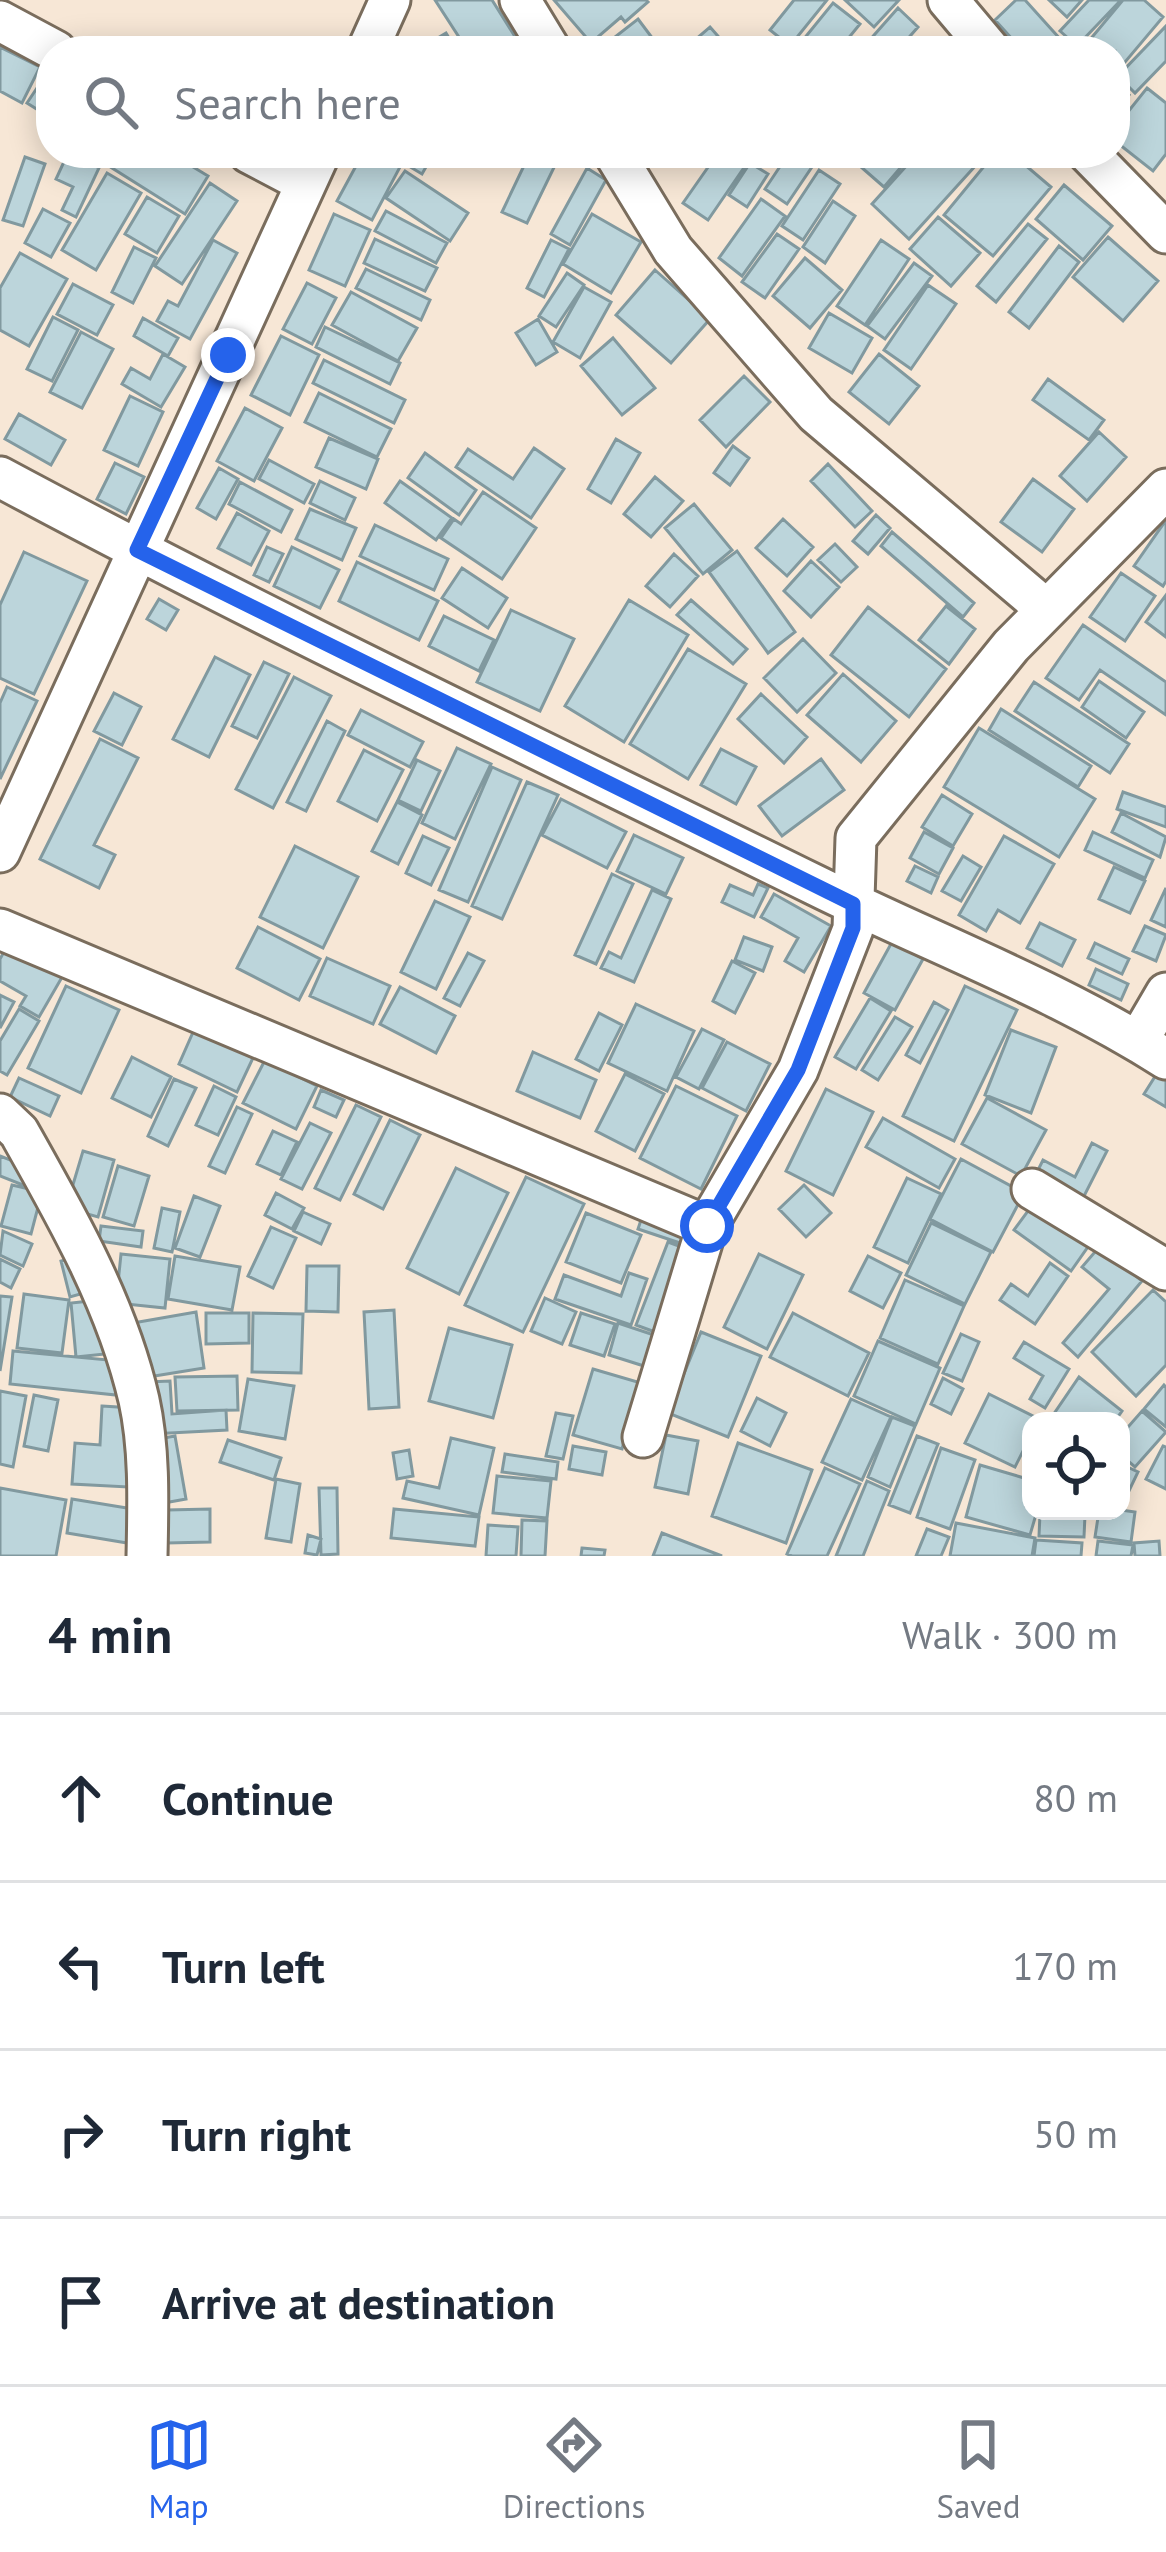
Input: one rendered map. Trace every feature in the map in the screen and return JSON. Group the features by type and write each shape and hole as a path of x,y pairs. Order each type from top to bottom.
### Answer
{"street":[{"path":"374,36 390,0"},
{"path":"520,0 542,36"},
{"path":"948,0 979,36"},
{"path":"0,21 36,40"},
{"path":"0,852 313,168"},
{"path":"623,168 673,250 816,413 1046,609"},
{"path":"1103,168 1166,233"},
{"path":"0,477 137,550 853,904 1106,1022 1152,1050 1166,993"},
{"path":"643,1437 707,1226 798,1070 853,928 856,838 1011,646 1166,490"},
{"path":"0,929 707,1226"},
{"path":"0,1114 19,1132 104,1293 139,1402 148,1500 147,1556"},
{"path":"1033,1189 1166,1270"}],"building":[{"path":"435,0 492,0 515,36 458,36"},
{"path":"554,0 648,2 599,36 585,36"},
{"path":"794,0 827,0 798,36 778,36 770,30"},
{"path":"845,0 899,0 874,27"},
{"path":"1016,0 1025,0 1057,36 1009,36 995,20"},
{"path":"1049,0 1082,0 1067,17"},
{"path":"1089,0 1121,0 1087,36 1066,36 1060,31"},
{"path":"1123,0 1144,0 1163,17 1130,56 1130,36 1093,36"},
{"path":"833,3 860,24 850,36 806,36"},
{"path":"898,8 918,27 910,36 873,36"},
{"path":"638,19 651,36 616,36"},
{"path":"1166,26 1166,61 1135,93 1130,88 1130,64"},
{"path":"0,47 36,65 22,103 0,91"},
{"path":"1147,88 1166,103 1166,154 1153,171 1130,153 1130,109"},
{"path":"25,157 36,161 36,168 44,168 23,226 3,220"},
{"path":"61,168 99,168 76,217 62,210 73,187 56,179"},
{"path":"112,168 195,168 208,176 185,214"},
{"path":"355,168 399,168 372,220 337,201"},
{"path":"523,168 554,168 527,223 502,212"},
{"path":"587,168 606,180 570,245 551,234"},
{"path":"708,168 744,168 708,220 683,203"},
{"path":"747,168 768,174 747,207 729,195"},
{"path":"779,168 811,168 787,204 765,189"},
{"path":"862,168 900,168 884,187"},
{"path":"904,168 973,168 909,239 872,204"},
{"path":"983,168 1029,168 1051,187 993,256 944,215"},
{"path":"819,170 840,184 803,240 782,226"},
{"path":"405,171 468,213 450,241 386,198"},
{"path":"107,173 141,193 96,270 62,250"},
{"path":"210,183 237,201 182,284 155,266"},
{"path":"1064,185 1112,226 1083,260 1036,219"},
{"path":"147,197 179,216 157,253 125,234"},
{"path":"761,199 785,216 742,276 719,258"},
{"path":"833,201 855,216 825,263 803,247"},
{"path":"43,209 70,223 51,257 25,243"},
{"path":"386,211 447,243 436,263 375,231"},
{"path":"334,214 370,230 345,286 309,270"},
{"path":"592,214 641,242 611,293 563,264"},
{"path":"938,217 980,253 951,286 910,249"},
{"path":"1028,224 1047,239 996,302 977,286"},
{"path":"777,234 799,249 765,298 742,282"},
{"path":"1108,237 1158,281 1123,321 1073,277"},
{"path":"375,239 437,268 425,291 364,263"},
{"path":"213,240 237,253 190,339 157,321 168,301 178,306"},
{"path":"551,240 569,249 544,297 527,288"},
{"path":"881,240 909,259 865,325 837,306"},
{"path":"1059,246 1079,262 1029,328 1009,312"},
{"path":"134,247 156,258 133,303 112,292"},
{"path":"20,253 67,279 29,346 0,330 0,288"},
{"path":"805,258 842,290 810,328 773,296"},
{"path":"914,263 932,276 885,339 867,326"},
{"path":"366,269 430,300 421,320 356,288"},
{"path":"655,270 710,319 671,363 616,315"},
{"path":"567,273 584,285 556,327 539,316"},
{"path":"307,283 336,298 312,344 283,329"},
{"path":"73,284 113,305 97,335 57,314"},
{"path":"928,285 956,304 911,369 884,350"},
{"path":"584,287 611,302 580,358 553,342"},
{"path":"351,292 417,328 398,361 332,325"},
{"path":"829,313 872,338 852,373 809,348"},
{"path":"53,317 78,330 52,381 27,369"},
{"path":"143,318 178,338 168,356 134,336"},
{"path":"538,319 557,352 536,365 516,333"},
{"path":"325,327 400,363 390,384 316,347"},
{"path":"81,332 113,349 82,408 50,392"},
{"path":"281,336 319,355 290,415 251,395"},
{"path":"613,338 655,388 622,415 581,366"},
{"path":"163,354 185,367 161,407 122,384 131,368 150,379"},
{"path":"879,354 919,386 889,424 849,392"},
{"path":"324,360 405,400 394,423 313,383"},
{"path":"744,376 770,402 726,447 700,420"},
{"path":"1048,379 1104,420 1089,440 1033,400"},
{"path":"319,393 391,429 377,457 305,422"},
{"path":"130,396 163,412 138,466 104,450"},
{"path":"245,408 282,428 254,481 217,461"},
{"path":"19,414 65,440 51,465 5,439"},
{"path":"1099,432 1126,457 1087,501 1060,476"},
{"path":"329,438 378,459 366,489 316,467"},
{"path":"616,439 640,453 611,503 588,489"},
{"path":"733,446 749,458 730,485 714,473"},
{"path":"534,448 564,469 531,518 456,467 468,449 513,479"},
{"path":"425,453 476,490 459,515 408,478"},
{"path":"269,460 314,484 304,503 259,479"},
{"path":"115,463 144,477 126,514 97,499"},
{"path":"828,464 872,511 855,527 811,481"},
{"path":"219,468 238,479 216,519 197,508"},
{"path":"655,477 683,501 651,537 624,514"},
{"path":"1033,479 1074,509 1042,552 1001,522"},
{"path":"320,481 355,498 345,520 310,503"},
{"path":"400,481 452,518 436,540 385,503"},
{"path":"240,482 292,510 281,532 229,504"},
{"path":"483,492 536,528 502,579 441,538 454,519 461,524"},
{"path":"694,504 732,550 703,574 665,528"},
{"path":"310,509 356,528 342,560 296,539"},
{"path":"237,513 269,531 251,565 218,548"},
{"path":"876,515 890,528 868,554 853,541"},
{"path":"783,519 813,547 787,576 756,548"},
{"path":"1166,520 1166,581 1163,586 1134,566"},
{"path":"375,525 448,559 434,590 360,556"},
{"path":"892,532 974,603 963,617 881,546"},
{"path":"835,544 857,567 841,582 818,560"},
{"path":"267,547 283,554 269,582 254,575"},
{"path":"292,547 339,570 320,608 274,586"},
{"path":"737,551 795,632 768,653 709,572"},
{"path":"24,552 87,581 34,694 0,678 0,605"},
{"path":"674,554 698,576 670,607 646,586"},
{"path":"811,561 839,587 811,617 784,591"},
{"path":"357,562 438,601 419,640 339,601"},
{"path":"462,568 507,598 488,628 442,598"},
{"path":"1121,573 1155,596 1125,641 1090,617"},
{"path":"1166,595 1166,637 1146,622"},
{"path":"159,599 178,610 166,630 147,619"},
{"path":"629,600 688,635 624,742 565,706"},
{"path":"691,600 747,649 733,664 677,615"},
{"path":"946,606 975,629 949,664 919,640"},
{"path":"868,607 946,669 909,717 831,655"},
{"path":"511,610 574,639 540,711 477,682"},
{"path":"444,616 494,640 479,671 429,646"},
{"path":"1083,625 1166,682 1166,715 1100,670 1079,700 1046,678"},
{"path":"803,639 836,673 797,712 764,678"},
{"path":"688,649 746,684 688,779 630,744"},
{"path":"215,657 250,675 209,757 173,739"},
{"path":"264,662 289,674 257,738 232,726"},
{"path":"843,674 896,721 861,762 807,715"},
{"path":"294,677 331,696 273,808 236,789"},
{"path":"1099,681 1144,712 1126,738 1082,707"},
{"path":"1034,682 1129,744 1110,773 1015,711"},
{"path":"7,687 37,701 0,779 0,703"},
{"path":"114,693 141,707 122,745 94,731"},
{"path":"761,694 807,737 784,763 738,719"},
{"path":"1001,709 1091,766 1078,787 989,730"},
{"path":"361,710 423,742 410,767 348,735"},
{"path":"327,721 345,731 306,811 287,802"},
{"path":"979,728 1095,799 1059,857 944,787"},
{"path":"100,739 138,758 94,845 115,855 99,888 40,859"},
{"path":"457,748 491,764 455,839 422,823"},
{"path":"721,749 756,767 736,804 701,785"},
{"path":"364,750 403,770 377,821 338,801"},
{"path":"821,759 844,790 782,836 759,806"},
{"path":"417,760 440,771 421,811 398,800"},
{"path":"492,767 521,780 468,902 439,890"},
{"path":"527,782 558,795 502,919 472,906"},
{"path":"1123,792 1166,807 1166,827 1117,809"},
{"path":"942,795 972,814 953,846 922,827"},
{"path":"561,799 626,832 607,868 542,835"},
{"path":"397,802 422,815 398,864 372,851"},
{"path":"1121,813 1166,837 1160,857 1112,832"},
{"path":"924,832 953,848 939,874 910,858"},
{"path":"1093,832 1153,860 1145,878 1085,850"},
{"path":"634,835 683,858 666,894 617,871"},
{"path":"423,836 449,848 431,885 406,873"},
{"path":"1004,836 1054,864 1020,923 998,910 986,931 959,915"},
{"path":"295,846 358,877 323,948 260,917"},
{"path":"963,856 981,867 961,901 942,891"},
{"path":"915,866 938,877 931,893 907,881"},
{"path":"1114,867 1145,881 1130,913 1099,899"},
{"path":"612,874 633,884 596,964 575,955"},
{"path":"758,884 768,888 754,917 722,902 730,885 753,895"},
{"path":"1166,888 1166,927 1151,920"},
{"path":"652,890 671,899 634,982 601,968 609,952 621,958"},
{"path":"774,894 831,926 804,972 785,961 798,938 761,917"},
{"path":"435,901 470,917 436,989 401,972"},
{"path":"1040,923 1075,940 1062,966 1027,948"},
{"path":"1145,926 1166,935 1156,961 1133,951"},
{"path":"258,927 320,959 299,1000 237,968"},
{"path":"744,937 772,947 763,971 735,960"},
{"path":"10,941 65,972 39,1017 20,1006 26,996 0,981 0,959"},
{"path":"892,942 923,959 895,1010 864,993"},
{"path":"1095,943 1129,959 1122,974 1088,958"},
{"path":"468,953 484,961 460,1006 444,998"},
{"path":"327,958 390,986 373,1024 310,996"},
{"path":"732,961 755,973 735,1013 713,1001"},
{"path":"1096,969 1128,984 1121,1000 1089,985"},
{"path":"66,986 119,1010 81,1093 28,1068"},
{"path":"965,986 1017,1010 954,1141 903,1116"},
{"path":"400,987 455,1016 436,1053 380,1024"},
{"path":"0,995 14,1002 0,1028"},
{"path":"870,998 891,1011 856,1069 835,1057"},
{"path":"934,1002 948,1010 920,1063 906,1055"},
{"path":"636,1004 694,1031 667,1091 608,1063"},
{"path":"19,1009 39,1021 7,1075 0,1071 0,1041"},
{"path":"599,1013 622,1025 599,1071 576,1059"},
{"path":"895,1017 912,1027 878,1080 862,1070"},
{"path":"702,1029 724,1040 699,1089 676,1077"},
{"path":"194,1030 253,1058 237,1092 179,1064"},
{"path":"1011,1030 1056,1047 1031,1113 985,1095"},
{"path":"727,1042 770,1064 746,1111 702,1088"},
{"path":"533,1052 596,1080 580,1118 517,1091"},
{"path":"132,1057 171,1077 151,1117 112,1098"},
{"path":"265,1060 317,1086 296,1129 243,1103"},
{"path":"625,1074 664,1094 635,1151 596,1131"},
{"path":"1156,1075 1166,1080 1166,1107 1144,1094"},
{"path":"19,1078 59,1096 50,1116 10,1097"},
{"path":"174,1079 196,1088 168,1146 148,1136"},
{"path":"214,1086 236,1097 218,1135 196,1125"},
{"path":"676,1086 737,1116 701,1189 640,1158"},
{"path":"826,1089 873,1112 833,1195 786,1171"},
{"path":"321,1090 344,1100 336,1117 314,1107"},
{"path":"987,1098 1046,1130 1021,1176 962,1144"},
{"path":"356,1105 381,1117 340,1200 315,1188"},
{"path":"237,1107 252,1114 225,1173 209,1166"},
{"path":"883,1118 955,1159 939,1188 866,1147"},
{"path":"390,1120 420,1135 383,1209 354,1194"},
{"path":"310,1123 331,1133 302,1189 281,1179"},
{"path":"273,1131 297,1142 281,1175 257,1164"},
{"path":"1092,1143 1107,1151 1081,1202 1034,1178 1043,1160 1075,1177"},
{"path":"83,1151 114,1160 98,1217 66,1208"},
{"path":"0,1156 40,1172 33,1189 0,1176"},
{"path":"961,1159 1024,1193 993,1252 930,1219"},
{"path":"118,1166 149,1176 134,1226 103,1217"},
{"path":"456,1168 508,1193 459,1294 407,1268"},
{"path":"526,1177 584,1204 523,1332 465,1305"},
{"path":"907,1178 941,1194 908,1263 874,1247"},
{"path":"12,1185 42,1192 31,1234 1,1226"},
{"path":"804,1185 831,1213 806,1237 779,1209"},
{"path":"276,1193 304,1208 292,1229 265,1215"},
{"path":"194,1196 220,1206 200,1257 175,1248"},
{"path":"1036,1200 1092,1241 1071,1271 1014,1230"},
{"path":"162,1208 180,1212 172,1252 154,1248"},
{"path":"644,1211 689,1226 683,1244 638,1229"},
{"path":"303,1212 330,1224 321,1244 294,1231"},
{"path":"586,1213 641,1235 621,1283 566,1262"},
{"path":"931,1223 991,1252 965,1304 906,1275"},
{"path":"101,1226 143,1231 141,1247 99,1241"},
{"path":"271,1227 296,1238 273,1288 248,1276"},
{"path":"3,1231 32,1244 23,1266 0,1255"},
{"path":"668,1242 687,1249 655,1332 636,1325"},
{"path":"1100,1246 1142,1281 1078,1357 1063,1343 1109,1289 1082,1267"},
{"path":"121,1254 170,1259 165,1308 116,1303"},
{"path":"759,1254 803,1275 767,1349 724,1327"},
{"path":"83,1255 91,1291 70,1297 61,1261"},
{"path":"175,1256 240,1267 232,1310 168,1299"},
{"path":"868,1256 901,1273 883,1308 850,1291"},
{"path":"0,1259 20,1269 11,1288 0,1282"},
{"path":"1050,1263 1068,1276 1035,1324 1000,1300 1011,1284 1028,1296"},
{"path":"307,1266 339,1266 338,1312 306,1311"},
{"path":"629,1273 647,1279 631,1325 555,1299 564,1275 621,1296"},
{"path":"905,1280 964,1306 938,1364 880,1338"},
{"path":"1153,1290 1166,1302 1166,1365 1136,1396 1092,1352"},
{"path":"24,1294 69,1300 62,1353 17,1348"},
{"path":"0,1296 12,1297 0,1371"},
{"path":"545,1298 576,1312 562,1344 531,1331"},
{"path":"100,1300 105,1354 76,1357 71,1303"},
{"path":"394,1310 399,1407 369,1409 364,1312"},
{"path":"196,1312 204,1368 142,1378 133,1323"},
{"path":"206,1313 249,1313 249,1343 206,1344"},
{"path":"253,1313 303,1314 301,1373 252,1372"},
{"path":"581,1313 615,1324 604,1356 570,1345"},
{"path":"793,1313 869,1353 848,1396 770,1357"},
{"path":"618,1323 654,1335 644,1366 609,1355"},
{"path":"449,1328 512,1345 493,1418 429,1401"},
{"path":"701,1332 761,1356 728,1437 668,1413"},
{"path":"961,1334 979,1342 962,1381 943,1373"},
{"path":"878,1341 940,1368 916,1424 854,1396"},
{"path":"1024,1342 1069,1369 1045,1408 1030,1399 1043,1376 1014,1358"},
{"path":"13,1351 119,1361 116,1395 10,1384"},
{"path":"593,1369 641,1383 622,1449 573,1435"},
{"path":"237,1376 238,1410 177,1411 175,1377"},
{"path":"1079,1377 1122,1411 1121,1412 1055,1412"},
{"path":"943,1378 963,1389 951,1414 931,1404"},
{"path":"248,1379 294,1386 285,1439 239,1431"},
{"path":"170,1381 172,1414 226,1410 227,1430 151,1434 148,1382"},
{"path":"1166,1387 1166,1427 1144,1409"},
{"path":"0,1391 26,1396 13,1467 0,1464"},
{"path":"989,1394 1025,1412 1022,1453 1015,1467 965,1443"},
{"path":"34,1395 58,1400 48,1451 24,1446"},
{"path":"757,1398 786,1413 770,1446 741,1431"},
{"path":"851,1399 891,1417 862,1480 822,1462"},
{"path":"102,1406 133,1408 128,1487 72,1484 75,1443 100,1445"},
{"path":"1142,1411 1166,1432 1135,1467 1130,1463 1130,1425"},
{"path":"556,1413 573,1416 563,1459 546,1456"},
{"path":"892,1417 915,1426 890,1487 868,1477"},
{"path":"666,1435 698,1441 688,1494 655,1487"},
{"path":"175,1436 186,1499 164,1503 152,1440"},
{"path":"917,1436 938,1444 910,1513 889,1505"},
{"path":"451,1438 494,1448 479,1515 403,1498 407,1481 439,1488"},
{"path":"228,1440 281,1458 274,1480 220,1462"},
{"path":"738,1443 812,1470 786,1543 712,1516"},
{"path":"573,1446 606,1452 602,1475 569,1469"},
{"path":"1166,1447 1166,1489 1146,1479"},
{"path":"941,1448 975,1460 950,1529 917,1517"},
{"path":"409,1450 413,1476 397,1479 393,1453"},
{"path":"505,1454 558,1462 556,1479 502,1472"},
{"path":"980,1465 1022,1477 1022,1520 1034,1520 1030,1535 966,1517"},
{"path":"825,1468 860,1484 827,1556 787,1554"},
{"path":"497,1476 551,1481 547,1518 493,1513"},
{"path":"276,1479 300,1484 291,1542 266,1538"},
{"path":"867,1481 889,1491 863,1556 836,1556"},
{"path":"0,1488 66,1500 56,1556 0,1556"},
{"path":"319,1488 337,1488 338,1554 321,1555"},
{"path":"72,1499 133,1509 127,1543 67,1533"},
{"path":"210,1509 210,1542 167,1543 167,1510"},
{"path":"394,1509 479,1517 475,1546 391,1538"},
{"path":"1130,1511 1135,1512 1131,1542 1095,1537 1098,1520 1130,1520"},
{"path":"522,1520 547,1521 545,1556 521,1556"},
{"path":"1040,1520 1085,1520 1084,1537 1039,1536"},
{"path":"956,1523 1035,1538 1032,1556 950,1556"},
{"path":"488,1525 518,1527 516,1556 486,1556"},
{"path":"927,1529 949,1537 941,1556 916,1556"},
{"path":"662,1533 722,1556 653,1556"},
{"path":"308,1535 321,1539 317,1555 305,1553"},
{"path":"1036,1540 1082,1543 1081,1556 1034,1556"},
{"path":"1098,1541 1133,1545 1131,1556 1096,1556"},
{"path":"1159,1541 1160,1556 1135,1556 1134,1543"},
{"path":"582,1548 605,1550 604,1556 581,1556"}],"route":[{"path":"228,355 137,550 853,904 853,928 798,1070 707,1226"}]}
